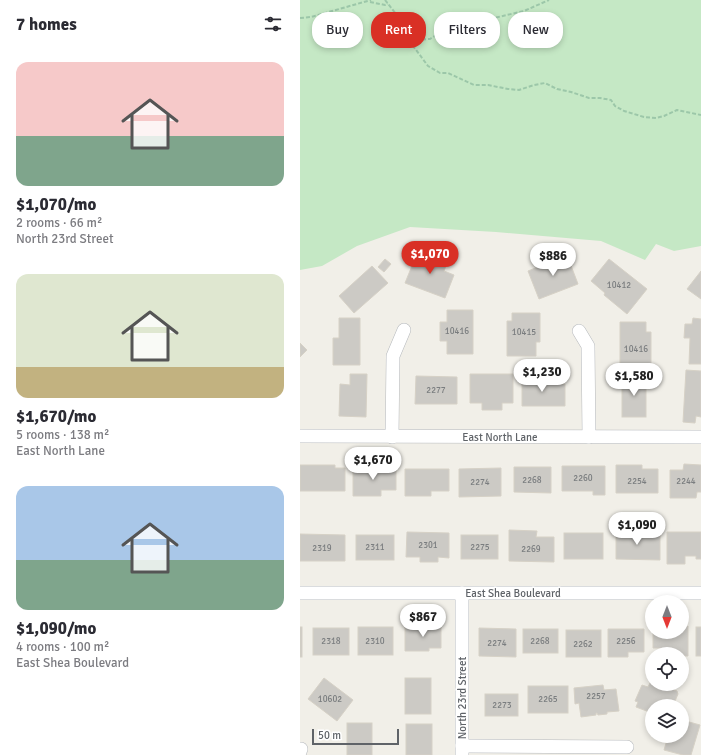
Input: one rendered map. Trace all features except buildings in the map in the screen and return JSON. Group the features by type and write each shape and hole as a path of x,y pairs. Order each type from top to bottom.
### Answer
{"street":[{"path":"392,437 393,356 404,330"},
{"path":"579,331 588,346 589,437"},
{"name":"East North Lane","path":"300,436 701,437"},
{"name":"East Shea Boulevard","path":"300,593 701,594"},
{"name":"North 23rd Street","path":"462,593 462,751"},
{"path":"462,751 627,747"}],"path":[{"path":"300,18 311,17 371,0"},
{"path":"385,0 394,12"},
{"path":"426,39 430,39 451,28 524,11 549,0"},
{"path":"365,2 388,4"},
{"path":"416,48 430,68 440,73 448,73 457,76 463,81 474,85 488,85 519,90 545,83 557,89 589,98 611,100 616,106 624,111 638,116 656,118 677,110 701,115"}],"green space":[{"path":"300,0 701,0 701,246 674,251 656,244 645,260 601,241 496,232 410,227 357,246 322,266 300,270"}]}
